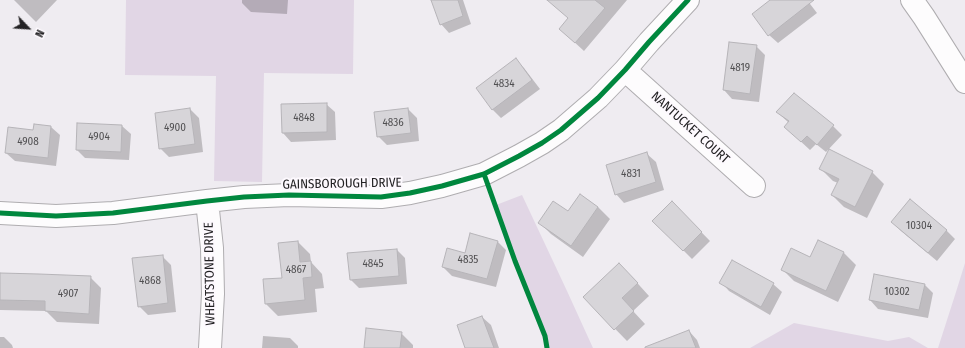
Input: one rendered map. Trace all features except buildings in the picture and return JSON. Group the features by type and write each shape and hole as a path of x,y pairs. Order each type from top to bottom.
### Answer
{"street":[{"name":"GAINSBOROUGH DRIVE","path":"0,212 56,216 113,213 244,197 290,195 381,197 410,193 442,186 484,174 542,143 598,98 688,0"},
{"path":"912,0 965,82"},
{"name":"NANTUCKET COURT","path":"625,70 754,186"},
{"name":"WHEATSTONE DRIVE","path":"207,201 212,248 213,286 210,348"}],"shaded area":[{"path":"126,0 354,0 353,74 264,73 262,182 214,181 216,76 125,75"},
{"path":"522,195 593,348 546,348 496,205"},
{"path":"965,263 965,348 938,348 956,292"},
{"path":"794,323 888,341 909,337 928,348 750,348"}],"cycle path":[{"path":"0,213 56,216 113,213 244,197 289,195 381,197 410,193 442,186 484,174 542,143 561,130 598,98 688,0"},
{"path":"484,174 515,261 545,336 547,348"}]}
